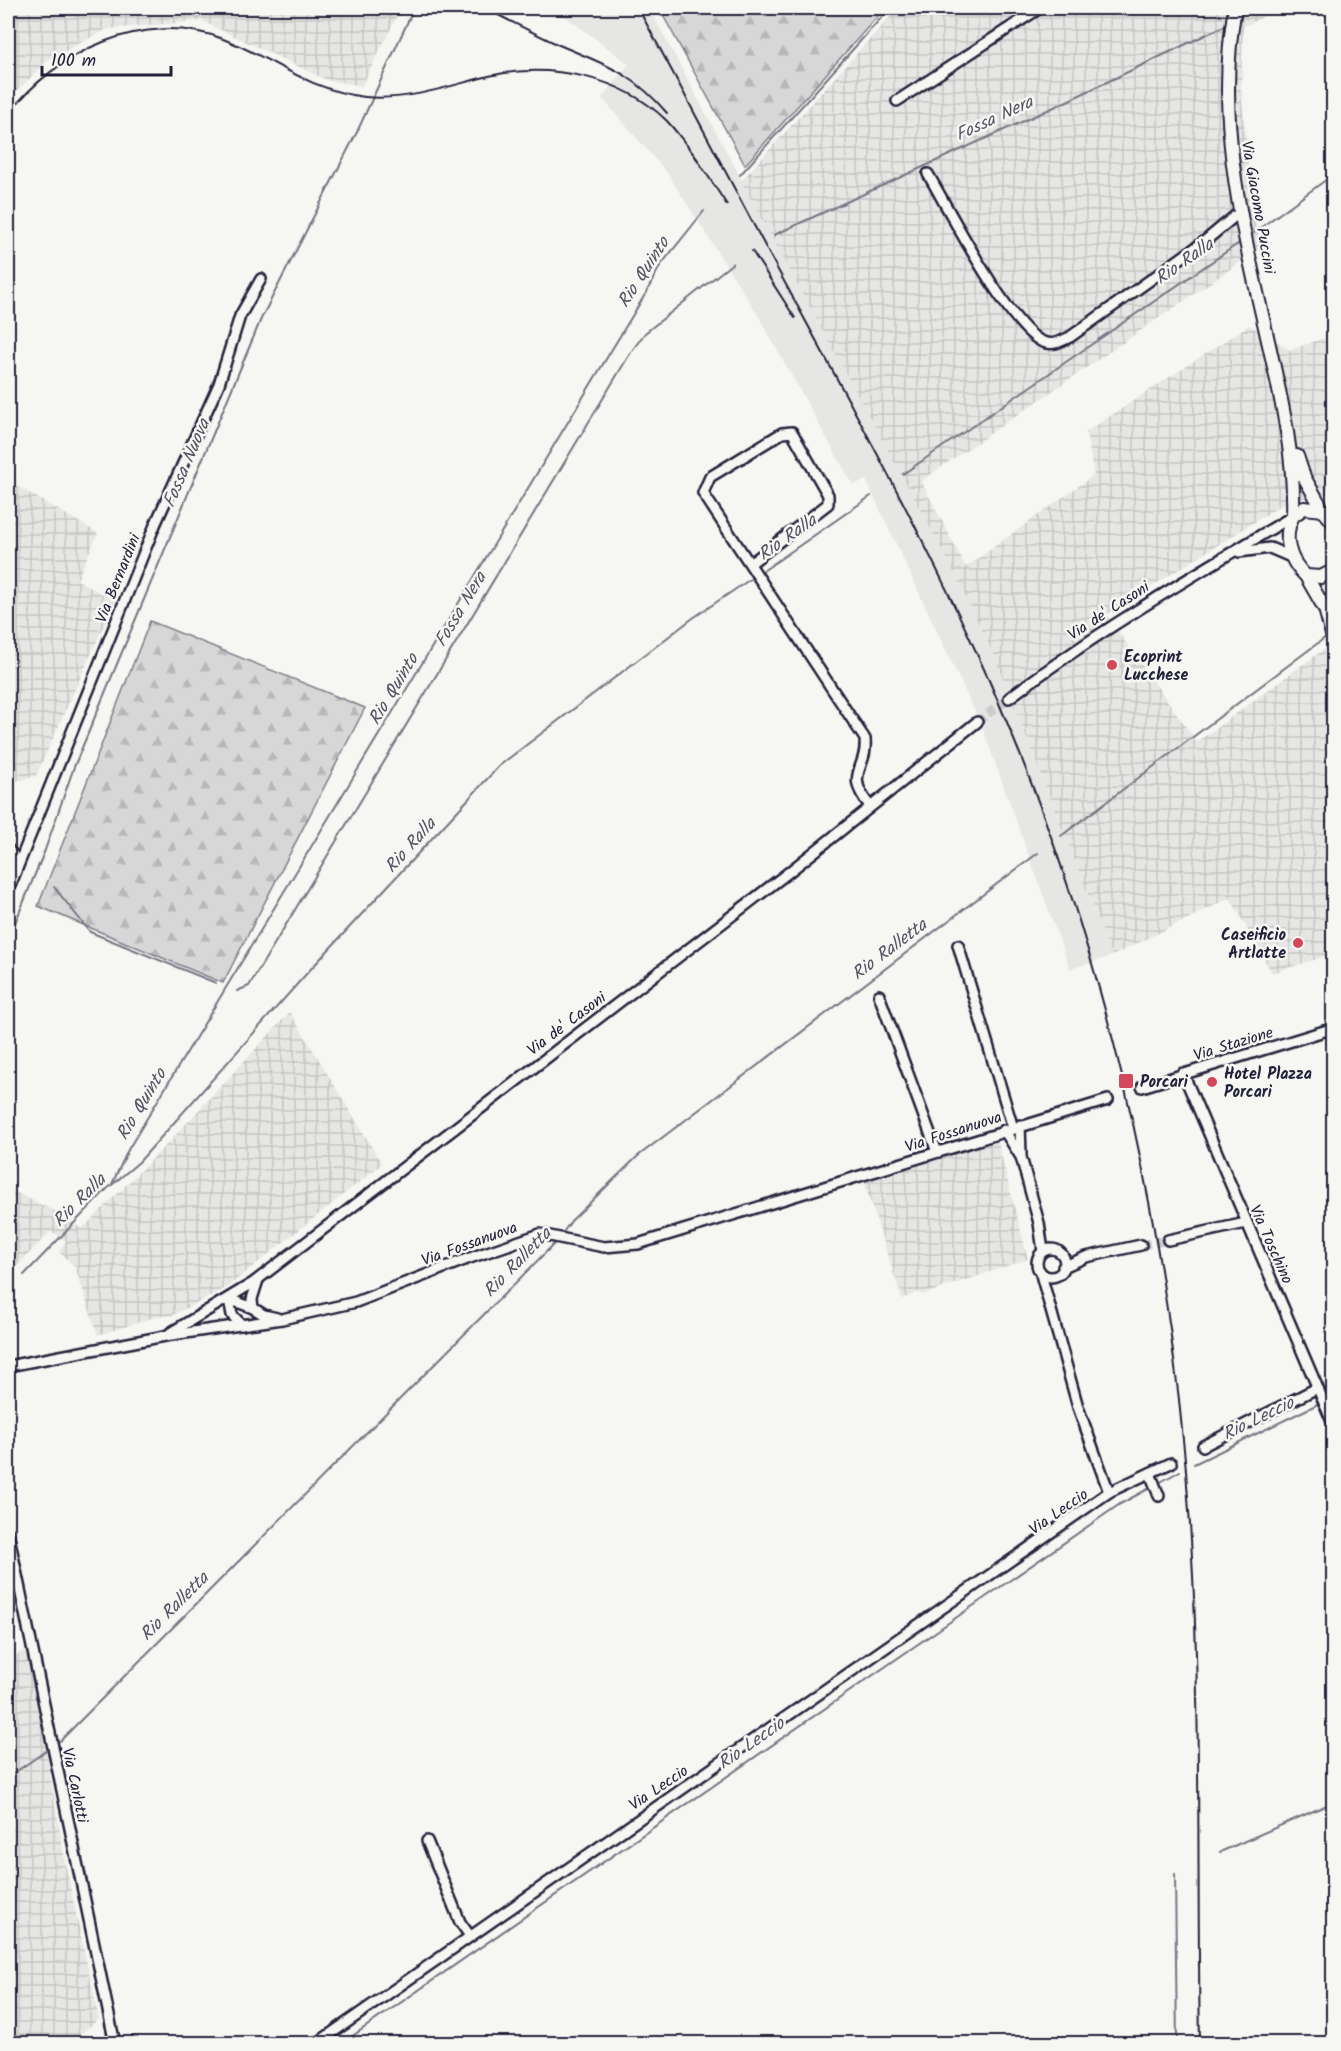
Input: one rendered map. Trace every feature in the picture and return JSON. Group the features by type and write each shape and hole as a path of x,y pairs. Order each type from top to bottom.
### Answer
{"main road":[{"name":"Via Giacomo Puccini","path":"1235,8 1227,88 1230,153 1247,245 1284,409 1301,470 1329,516"},
{"name":"Via Giacomo Puccini","path":"1284,409 1293,467 1293,516 1287,535 1291,557"},
{"name":"Via Giacomo Puccini","path":"1293,516 1309,507 1329,516"},
{"path":"1291,557 1306,576 1325,609 1334,642"},
{"path":"1306,576 1321,577 1334,570"}],"street":[{"path":"897,101 1040,8"},
{"path":"928,174 1003,299 1027,330 1044,342 1058,343 1070,337 1205,241 1241,211"},
{"name":"Via Bernardini","path":"8,891 154,525 219,384 240,316 261,279"},
{"path":"752,565 828,504 828,495 792,432 782,433 710,477 703,493 708,504 761,578 865,739 866,749 856,774 857,785 870,806"},
{"name":"Via de' Casoni","path":"1009,698 1100,633 1293,516"},
{"name":"Via de' Casoni","path":"1228,555 1262,548 1291,557"},
{"name":"Via de' Casoni","path":"165,1336 229,1299 258,1279 789,872 977,722"},
{"path":"8,849 18,862"},
{"path":"958,945 1039,1223 1043,1251 1037,1263 1050,1302 1078,1407 1109,1492"},
{"path":"879,995 937,1152"},
{"name":"Via Stazione","path":"1142,1087 1334,1028"},
{"name":"Via Toschino","path":"1183,1073 1334,1426"},
{"name":"Via Fossanuova","path":"8,1366 165,1336 282,1319 356,1302 512,1242 540,1234 604,1247 638,1244 1108,1100"},
{"path":"1012,1128 1021,1158"},
{"path":"1039,1223 1064,1261 1063,1267"},
{"path":"1168,1240 1246,1223"},
{"path":"1050,1302 1052,1276 1063,1267 1086,1257 1141,1245"},
{"path":"1043,1251 1057,1251 1086,1257"},
{"path":"1040,1271 1052,1276"},
{"path":"253,1308 252,1299 258,1279"},
{"path":"229,1299 264,1315 282,1319"},
{"path":"229,1299 232,1314 242,1326"},
{"path":"1203,1446 1317,1388"},
{"name":"Via Leccio","path":"316,2043 1109,1492 1171,1463"},
{"path":"1150,1473 1159,1493"},
{"name":"Via Carlotti","path":"8,1532 115,2043"},
{"path":"427,1841 460,1922 470,1936"}],"shaded area":[{"path":"8,8 401,8 362,86 327,80 202,21 107,29 50,59 8,99"},
{"path":"554,8 649,8 952,568 995,658 1112,956 1070,969 982,727 866,480 853,485 756,312 668,174 602,98 629,64"},
{"path":"898,8 1281,8 1243,27 1241,89 1252,202 1261,248 921,481 966,567 1094,475 1086,432 1249,325 1290,350 1324,338 1330,356 1333,356 1333,493 1288,501 1106,615 1197,742 1327,647 1334,677 1333,954 1272,973 1230,898 1112,956 995,658 952,568 741,181"},
{"path":"8,481 98,533 77,580 115,601 36,776 8,783"},
{"path":"290,1012 382,1164 226,1288 171,1316 159,1316 98,1335 75,1267 59,1252 66,1241 51,1231 16,1267 8,1260 8,1189 55,1211 82,1229 170,1141"},
{"path":"997,1139 1028,1259 922,1295 918,1292 902,1299 864,1182"},
{"path":"28,1648 66,1867 99,2019 69,2043 8,2043 8,1661"}],"green space":[{"path":"659,8 885,8 745,165"},
{"path":"150,621 365,708 223,983 38,906"}],"waterway":[{"name":"Fossa Nuova","path":"8,940 45,850 74,767 261,319 357,132 414,8"},
{"name":"Rio Quinto","path":"740,175 890,8"},
{"name":"Fossa Nera","path":"774,235 1063,103 1224,26"},
{"name":"Rio Ralla","path":"1249,236 1334,174"},
{"name":"Rio Quinto","path":"112,1184 129,1148 646,293 660,266 704,211"},
{"name":"Rio Ralla","path":"903,474 1242,241"},
{"name":"Fossa Nera","path":"237,991 249,986 631,352 645,333 733,263"},
{"name":"Rio Ralla","path":"760,573 871,496"},
{"name":"Rio Ralla","path":"24,1275 107,1189 139,1162 308,972 500,765 693,618 755,576"},
{"name":"Rio Ralletta","path":"1061,836 1326,637"},
{"name":"Fossa Nera","path":"8,829 14,838"},
{"name":"Rio Ralletta","path":"561,1235 572,1220 638,1156 1038,853"},
{"name":"Fossa Nera","path":"54,887 90,932 216,983"},
{"name":"Rio Ralletta","path":"60,1741 558,1240"},
{"name":"Rio Leccio","path":"1325,1400 1334,1396"},
{"name":"Rio Leccio","path":"1194,1464 1320,1403"},
{"name":"Rio Leccio","path":"1157,1484 1180,1471"},
{"name":"Rio Leccio","path":"341,2044 1120,1504 1152,1487"},
{"name":"Rio Ralletta","path":"8,1777 46,1751"},
{"path":"1220,1852 1334,1802"},
{"path":"1175,1874 1177,2044"}],"tunnel":[{"path":"977,722 1009,698"},
{"path":"1141,1245 1168,1240"}],"railway":[{"path":"485,8 618,71 642,88 667,113"},
{"path":"638,8 881,460 963,623 1013,736 1036,795 1096,976 1127,1099 1151,1210 1174,1358 1185,1457 1197,1679 1200,2044"},
{"path":"8,115 28,92 76,55 104,42 133,33 163,29 193,31 223,39 309,81 345,94 365,97 413,95 512,72 560,72 584,76 629,93 649,106 667,121 698,160"},
{"path":"693,153 727,205"},
{"path":"752,251 795,318"}],"place":[{"name":"Ecoprint Lucchese","path":"1112,665"},
{"name":"Caseificio Artlatte","path":"1298,943"},
{"name":"Porcari","path":"1126,1081"},
{"name":"Hotel Plazza Porcari","path":"1212,1082"}]}
